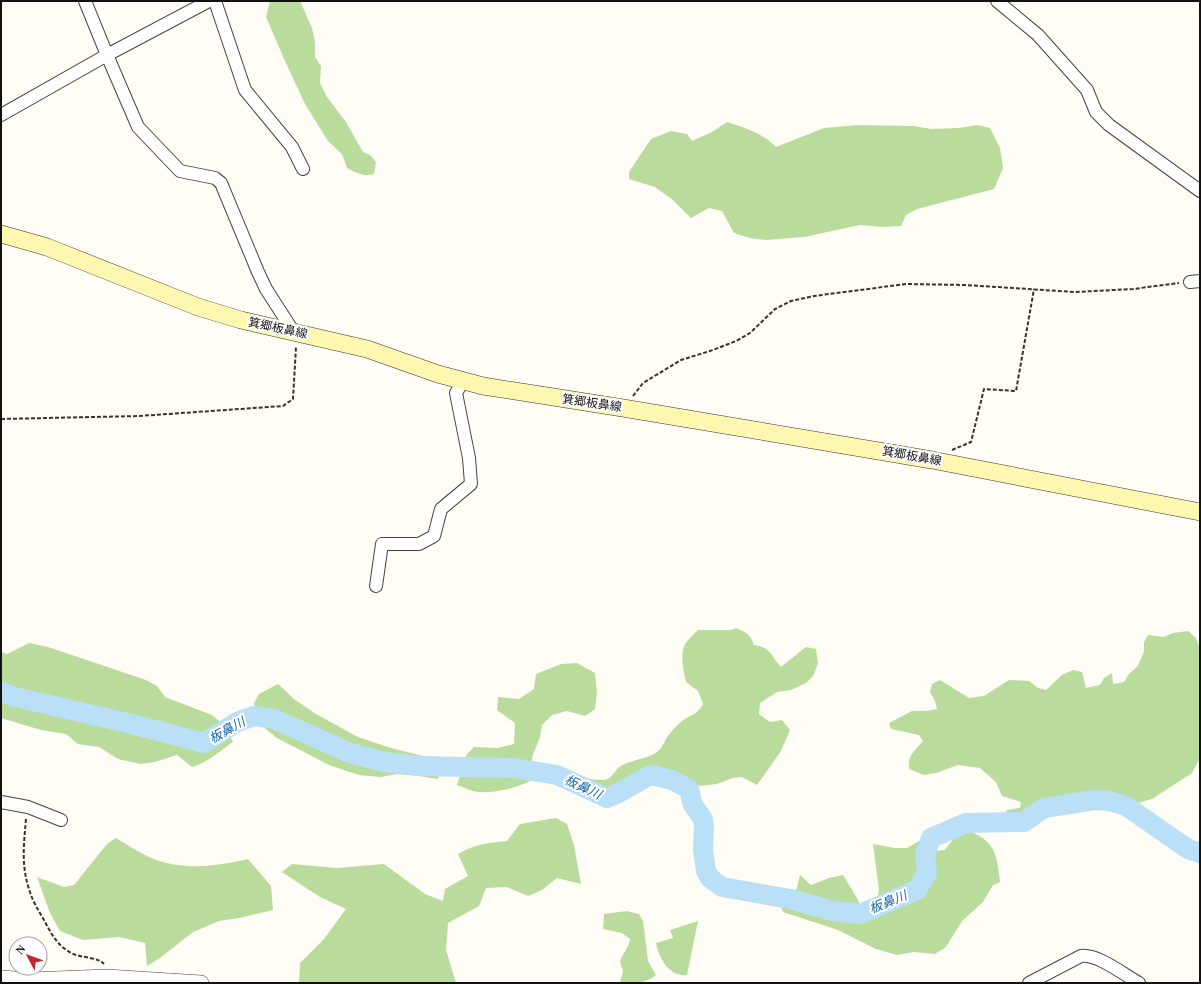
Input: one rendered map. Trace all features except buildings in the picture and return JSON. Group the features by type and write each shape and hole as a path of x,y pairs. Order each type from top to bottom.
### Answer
{"main road":[{"name":"箕郷板鼻線","path":"1,234 47,247 198,307 241,320 367,349 438,374 483,386 940,461 1200,512"}],"street":[{"path":"85,1 138,127 180,171 215,178 221,183 266,290 295,332"},
{"path":"1,115 107,55 210,1"},
{"path":"215,1 245,90 292,148 303,169"},
{"path":"997,1 1034,30 1058,57 1087,90 1096,112 1101,119 1200,191"},
{"path":"376,586 382,544 419,544 434,536 441,509 471,484 468,458 456,393 463,381"},
{"path":"1,802 28,807 61,820"},
{"path":"1029,983 1081,956 1088,955 1097,958 1139,983"},
{"path":"1,978 29,980 107,978 201,983"}],"path":[{"path":"623,408 643,383 652,377 681,360 736,341 754,329 775,309 791,301 814,296 906,284 965,285 1075,292 1126,290 1195,281"},
{"path":"940,461 947,452 971,442 984,389 1016,391 1034,289"},
{"path":"1,419 139,416 283,406 293,399 295,332"},
{"path":"28,807 23,851 29,890 33,899 50,932 61,946 75,955 98,959 101,961 104,964 107,978"}],"green space":[{"path":"270,1 300,1 312,28 315,42 315,57 321,66 320,83 327,97 346,122 363,152 370,155 376,162 374,174 363,175 347,168 342,154 328,141 305,104 266,17"},
{"path":"727,122 760,135 776,147 824,128 858,125 914,126 931,129 959,128 977,125 990,128 1000,148 1003,168 994,189 917,209 906,215 901,226 883,227 860,225 804,237 765,240 750,238 734,233 722,211 709,208 691,218 673,200 655,187 629,179 629,172 651,139 671,131 687,134 692,141 712,132"},
{"path":"736,628 748,634 754,645 768,650 781,667 806,647 816,649 818,664 813,676 806,683 791,690 777,692 760,703 759,714 770,722 782,720 790,730 781,751 757,785 742,777 733,778 717,784 700,786 667,770 654,767 627,780 610,791 594,791 565,784 547,776 550,768 594,780 605,780 611,777 621,766 652,755 656,752 661,748 674,728 695,714 703,704 698,691 686,682 682,658 685,644 698,630 731,630"},
{"path":"1188,631 1196,638 1200,649 1200,758 1192,773 1152,799 1138,803 1118,796 1096,794 1041,802 1019,816 1007,817 1004,815 1007,810 1020,808 1021,802 1002,796 996,782 980,768 958,765 936,773 924,775 909,769 911,756 923,741 919,735 891,729 889,723 912,711 937,709 930,692 932,684 940,680 969,698 984,696 1009,680 1029,681 1038,688 1046,690 1062,675 1073,670 1082,672 1086,688 1100,685 1104,678 1112,673 1113,684 1124,682 1129,674 1138,666 1144,651 1144,642 1148,635 1164,637 1173,633"},
{"path":"29,643 48,647 146,680 157,686 165,697 212,715 224,725 233,742 208,760 192,767 177,755 155,762 141,764 118,759 99,747 78,744 66,734 41,730 1,718 1,652 7,654"},
{"path":"577,663 595,673 597,693 595,709 585,716 567,711 552,715 542,725 540,737 532,757 532,780 513,788 492,792 476,792 457,785 467,754 474,747 497,748 514,744 515,723 497,710 498,697 519,699 534,689 536,674 561,664"},
{"path":"278,684 294,699 316,714 358,737 391,748 443,761 438,779 397,774 381,777 359,775 329,765 277,738 257,722 254,703 259,694"},
{"path":"556,818 567,824 574,845 581,884 557,878 542,890 528,896 507,887 486,888 479,906 448,923 446,950 456,983 299,983 300,963 324,939 346,909 320,897 282,872 292,864 337,868 384,864 425,894 443,901 445,889 468,876 458,854 476,846 507,841 520,824"},
{"path":"964,829 974,833 988,843 995,855 1000,882 993,885 983,902 962,921 946,947 935,954 913,952 897,955 876,949 838,930 783,912 780,903 793,903 800,875 811,885 829,878 843,875 857,898 864,917 875,913 879,890 873,844 895,848 907,848 921,840 934,851 945,850 953,839"},
{"path":"116,838 149,857 165,863 177,865 201,866 225,864 248,859 271,886 273,910 219,921 193,932 160,958 147,966 145,943 119,937 83,940 60,931 50,913 37,877 64,887 74,885 107,844"},
{"path":"627,911 639,914 643,921 648,961 656,975 648,980 639,982 620,983 623,971 620,962 630,939 622,933 603,929 604,914"},
{"path":"698,921 687,975 675,973 670,970 662,960 656,943 673,938 670,930"}],"waterway":[{"name":"板鼻川","path":"1,692 15,697 132,724 204,743 237,722 254,716 274,719 350,753 384,762 421,766 514,768 557,775 607,798 651,775 672,780 689,789 693,805 703,819 703,850 706,871 710,878 722,887 790,899 833,911 860,914 917,890 927,873 925,854 931,838 966,823 1024,822 1044,808 1095,800 1109,801 1126,806 1188,849 1200,853"}]}
